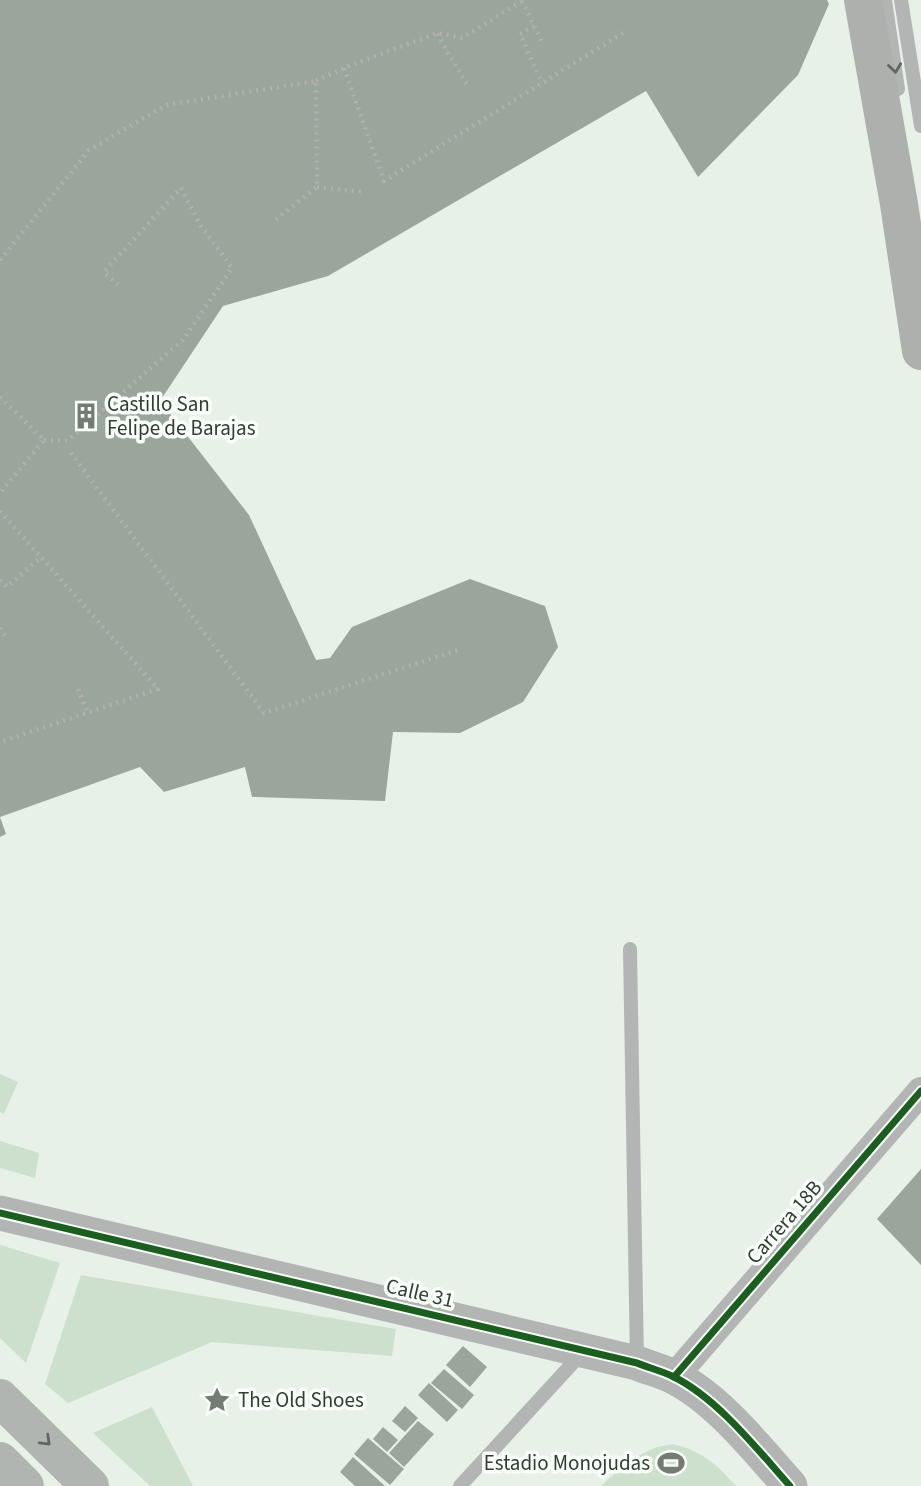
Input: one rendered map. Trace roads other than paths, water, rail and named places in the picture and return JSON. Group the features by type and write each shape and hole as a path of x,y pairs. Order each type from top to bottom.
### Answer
{"highway":[{"path":"863,0 900,204 921,351"}],"main road":[{"path":"0,1398 90,1486"}],"street":[{"name":"Carrera 18B","path":"674,1377 921,1091"},
{"name":"Calle 31","path":"0,1213 637,1363 674,1377 706,1399 790,1486"}],"lane":[{"path":"884,0 899,99"},
{"path":"901,0 921,126"},
{"path":"630,949 637,1363"},
{"path":"460,1486 585,1349"}],"place":[{"name":"Castillo San Felipe de Barajas","path":"86,416"},
{"name":"The Old Shoes","path":"217,1400"},
{"name":"Estadio Monojudas","path":"671,1463"}]}
